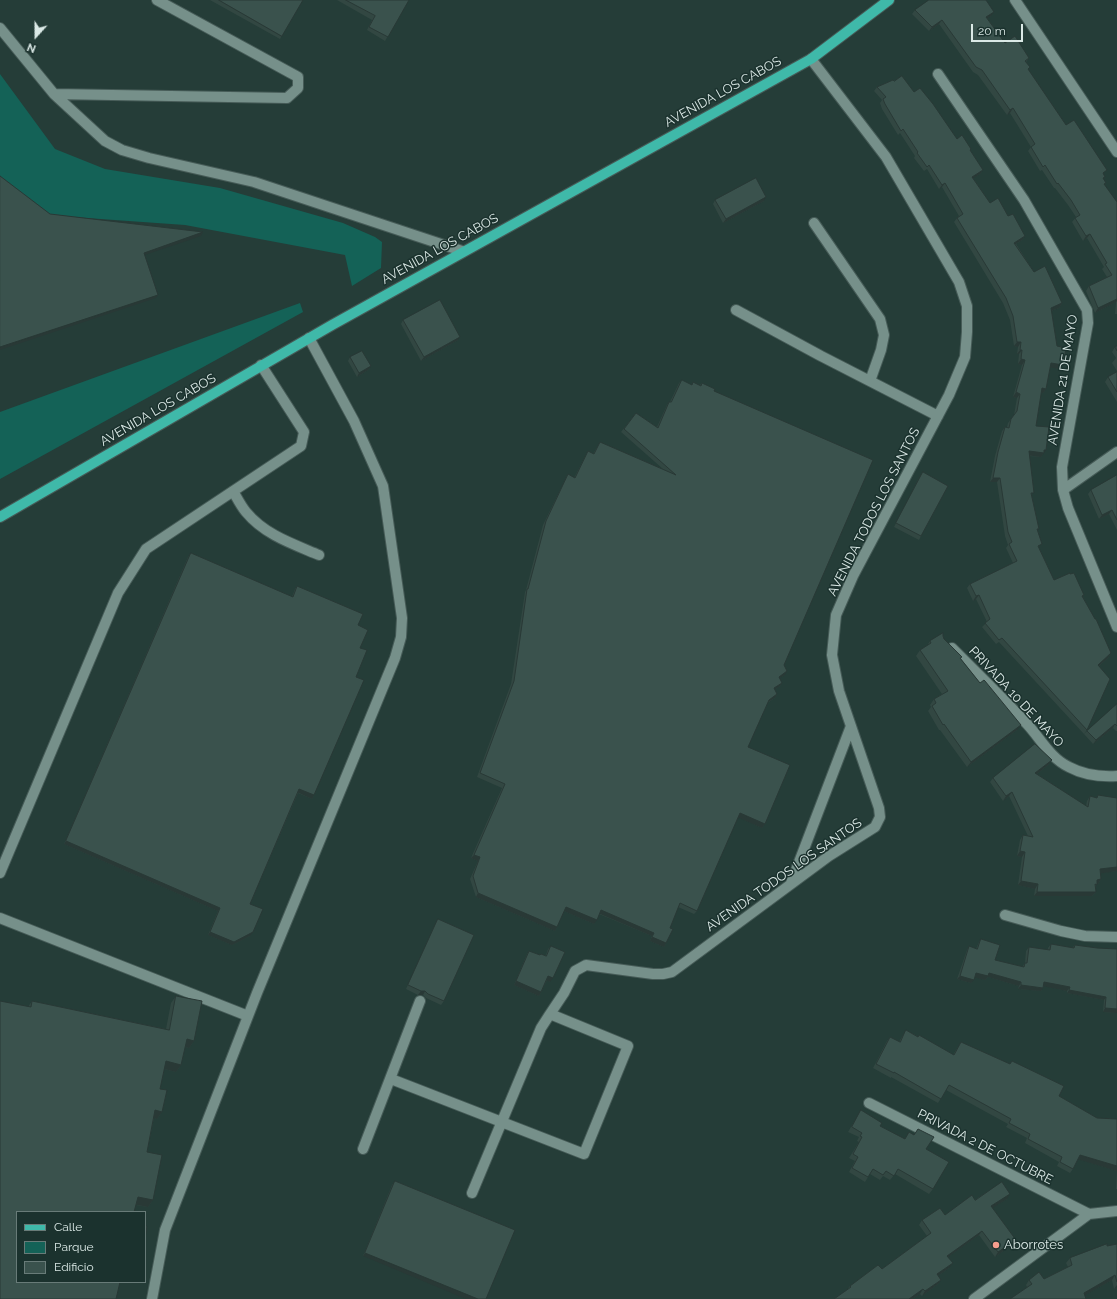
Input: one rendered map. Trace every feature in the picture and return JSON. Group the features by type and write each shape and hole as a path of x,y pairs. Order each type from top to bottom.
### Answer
{"main road":[{"name":"AVENIDA LOS CABOS","path":"0,517 261,365 462,251 811,59 889,0"}],"street":[{"path":"54,94 287,98 298,88 298,77 157,0"},
{"path":"1015,0 1117,152"},
{"path":"0,28 54,94 105,141 122,150 149,158 254,182 462,251"},
{"name":"AVENIDA TODOS LOS SANTOS","path":"472,1193 541,1028 564,993 575,971 586,965 653,974 672,972 829,856 875,827 880,817 879,808 839,691 832,655 836,615 852,576 950,395 965,356 967,306 959,282 886,157 811,59"},
{"name":"AVENIDA 21 DE MAYO","path":"938,74 1024,200 1087,310 1088,323 1062,467 1063,490 1068,508 1117,627"},
{"path":"814,223 880,319 884,335 870,382"},
{"path":"736,310 870,382 938,416"},
{"path":"152,1299 165,1230 248,1016 395,658 401,637 402,618 383,486 354,421 309,338"},
{"path":"0,873 118,593 146,549 301,446 304,432 261,365"},
{"path":"1063,490 1117,452"},
{"path":"233,491 246,512 256,523 271,534 319,555"},
{"name":"PRIVADA 10 DE MAYO","path":"944,641 1028,725 1052,755 1069,767 1084,774 1117,776"},
{"path":"791,884 851,726"},
{"path":"1005,915 1061,931 1085,936 1117,937"},
{"path":"0,918 248,1016"},
{"path":"363,1149 420,1001"},
{"path":"391,1079 584,1154 628,1046 550,1014"},
{"name":"PRIVADA 2 DE OCTUBRE","path":"869,1103 1089,1214"},
{"path":"974,1299 1089,1214 1117,1211"}],"green space":[{"path":"0,74 55,149 105,169 220,188 343,223 375,237 382,242 381,268 352,286 345,255 185,225 44,215 0,182"},
{"path":"300,303 303,312 0,479 0,412"}],"building":[{"path":"219,0 303,0 282,36"},
{"path":"346,0 409,0 388,37 369,27 375,16"},
{"path":"929,0 986,0 994,12 986,17 1005,43 1015,36 1029,58 1025,61 1030,67 1028,69 1066,125 1074,120 1107,170 1103,173 1105,177 1103,178 1106,183 1104,184 1117,202 1117,299 1098,308 1089,286 1112,275 1105,264 1107,263 1090,234 1086,236 1075,218 1080,215 1071,200 1058,183 1057,184 1045,165 1043,167 1031,147 1035,144 1013,108 1010,110 982,70 976,67 942,20 932,27 915,10"},
{"path":"902,76 914,92 920,88 957,139 962,135 983,170 972,177 990,203 998,198 1008,216 1013,214 1025,236 1014,243 1034,272 1045,266 1062,303 1051,308 1057,346 1066,348 1063,365 1051,363 1046,389 1042,388 1036,426 1049,427 1046,450 1044,450 1044,453 1029,451 1034,493 1031,493 1039,529 1037,529 1042,544 1038,546 1054,580 1070,573 1074,573 1084,595 1082,596 1096,619 1111,653 1098,665 1110,679 1087,730 1002,638 999,640 985,623 990,619 979,595 976,596 970,584 1017,561 1009,544 1012,542 1008,532 1000,478 993,478 1005,427 1009,428 1011,419 1017,411 1020,394 1016,392 1025,360 1021,359 1021,342 1017,342 1013,316 1006,298 957,218 963,214 945,183 942,185 929,165 927,167 917,153 918,152 903,129 901,131 885,104 883,99 886,97 877,87 893,80 894,81"},
{"path":"0,176 50,214 203,232 144,253 158,295 0,347"},
{"path":"756,178 766,197 726,219 715,200"},
{"path":"440,300 460,337 424,357 403,320"},
{"path":"362,351 371,366 359,373 350,357"},
{"path":"1117,372 1117,392 1108,377"},
{"path":"682,380 692,385 693,382 701,386 702,383 715,389 714,391 873,460 784,665 787,671 779,677 782,683 774,688 777,694 769,700 748,747 790,765 765,824 740,813 697,911 680,903 670,928 673,929 666,943 652,937 654,933 601,910 597,920 566,907 557,927 478,893 473,876 480,857 474,855 505,784 480,773 514,681 527,589 546,521 568,474 575,478 588,451 594,454 600,442 676,475 624,429 636,413 658,428 669,402 671,402"},
{"path":"923,472 948,486 921,536 896,523"},
{"path":"1117,475 1117,520 1112,510 1102,515 1091,490"},
{"path":"191,553 293,597 297,586 363,614 358,625 368,630 360,648 367,650 356,677 364,680 314,795 299,789 250,904 263,909 253,932 234,942 210,932 220,908 66,841"},
{"path":"943,633 944,639 962,657 960,658 980,683 984,680 985,681 1021,725 971,762 944,724 943,725 932,706 936,703 934,699 948,691 920,650 931,643 930,641"},
{"path":"1117,704 1117,726 1115,724 1096,740 1087,731"},
{"path":"1035,744 1052,760 1035,773 1088,807 1090,796 1097,798 1098,795 1117,798 1117,867 1100,869 1101,879 1097,880 1097,885 1095,884 1096,892 1037,892 1038,884 1021,881 1025,852 1020,851 1023,835 1033,837 1012,792 1006,796 993,778"},
{"path":"438,919 474,935 444,1001 428,994 425,991 421,991 408,985"},
{"path":"981,939 1000,945 995,960 1024,967 1025,963 1027,963 1029,947 1050,950 1051,944 1074,948 1075,945 1117,949 1117,1009 1105,1008 1106,997 1069,990 1070,987 1044,982 1043,988 1021,985 1021,982 989,973 988,976 976,973 974,980 960,976 969,946 977,949"},
{"path":"551,946 565,952 553,978 548,976 541,992 516,981 529,951 546,956"},
{"path":"176,996 202,1001 194,1041 187,1039 181,1065 166,1061 160,1089 167,1090 162,1112 155,1110 147,1152 162,1155 153,1200 138,1197 134,1211 16,1211 16,1283 120,1283 116,1299 0,1299 0,1001 31,1007 32,1001 169,1030"},
{"path":"906,1030 918,1037 919,1035 954,1055 961,1042 1010,1064 1012,1061 1064,1086 1059,1096 1097,1118 1117,1119 1117,1166 1080,1155 1073,1169 1060,1162 1062,1157 1028,1139 1030,1134 1009,1123 1011,1119 949,1085 941,1099 894,1072 876,1064 890,1037 900,1042"},
{"path":"861,1110 882,1123 880,1126 905,1139 909,1132 914,1135 918,1129 934,1137 926,1149 949,1162 933,1189 898,1169 894,1176 886,1171 883,1175 873,1169 868,1177 852,1168 858,1157 853,1154 862,1137 860,1136 862,1133 852,1127"},
{"path":"395,1181 515,1230 486,1299 478,1299 365,1253"},
{"path":"1002,1182 1010,1194 991,1206 1016,1240 998,1252 982,1231 947,1256 953,1263 937,1274 941,1280 925,1291 923,1289 909,1299 834,1299 878,1265 882,1269 931,1233 922,1220 940,1208 945,1215 972,1195 975,1200"},
{"path":"1107,1244 1107,1246 1117,1244 1117,1282 1115,1275 1084,1293 1086,1299 1010,1299 1032,1284 1029,1280 1039,1272 1044,1279 1072,1265 1070,1258"}],"place":[{"name":"Aborrotes","path":"996,1245"}]}
